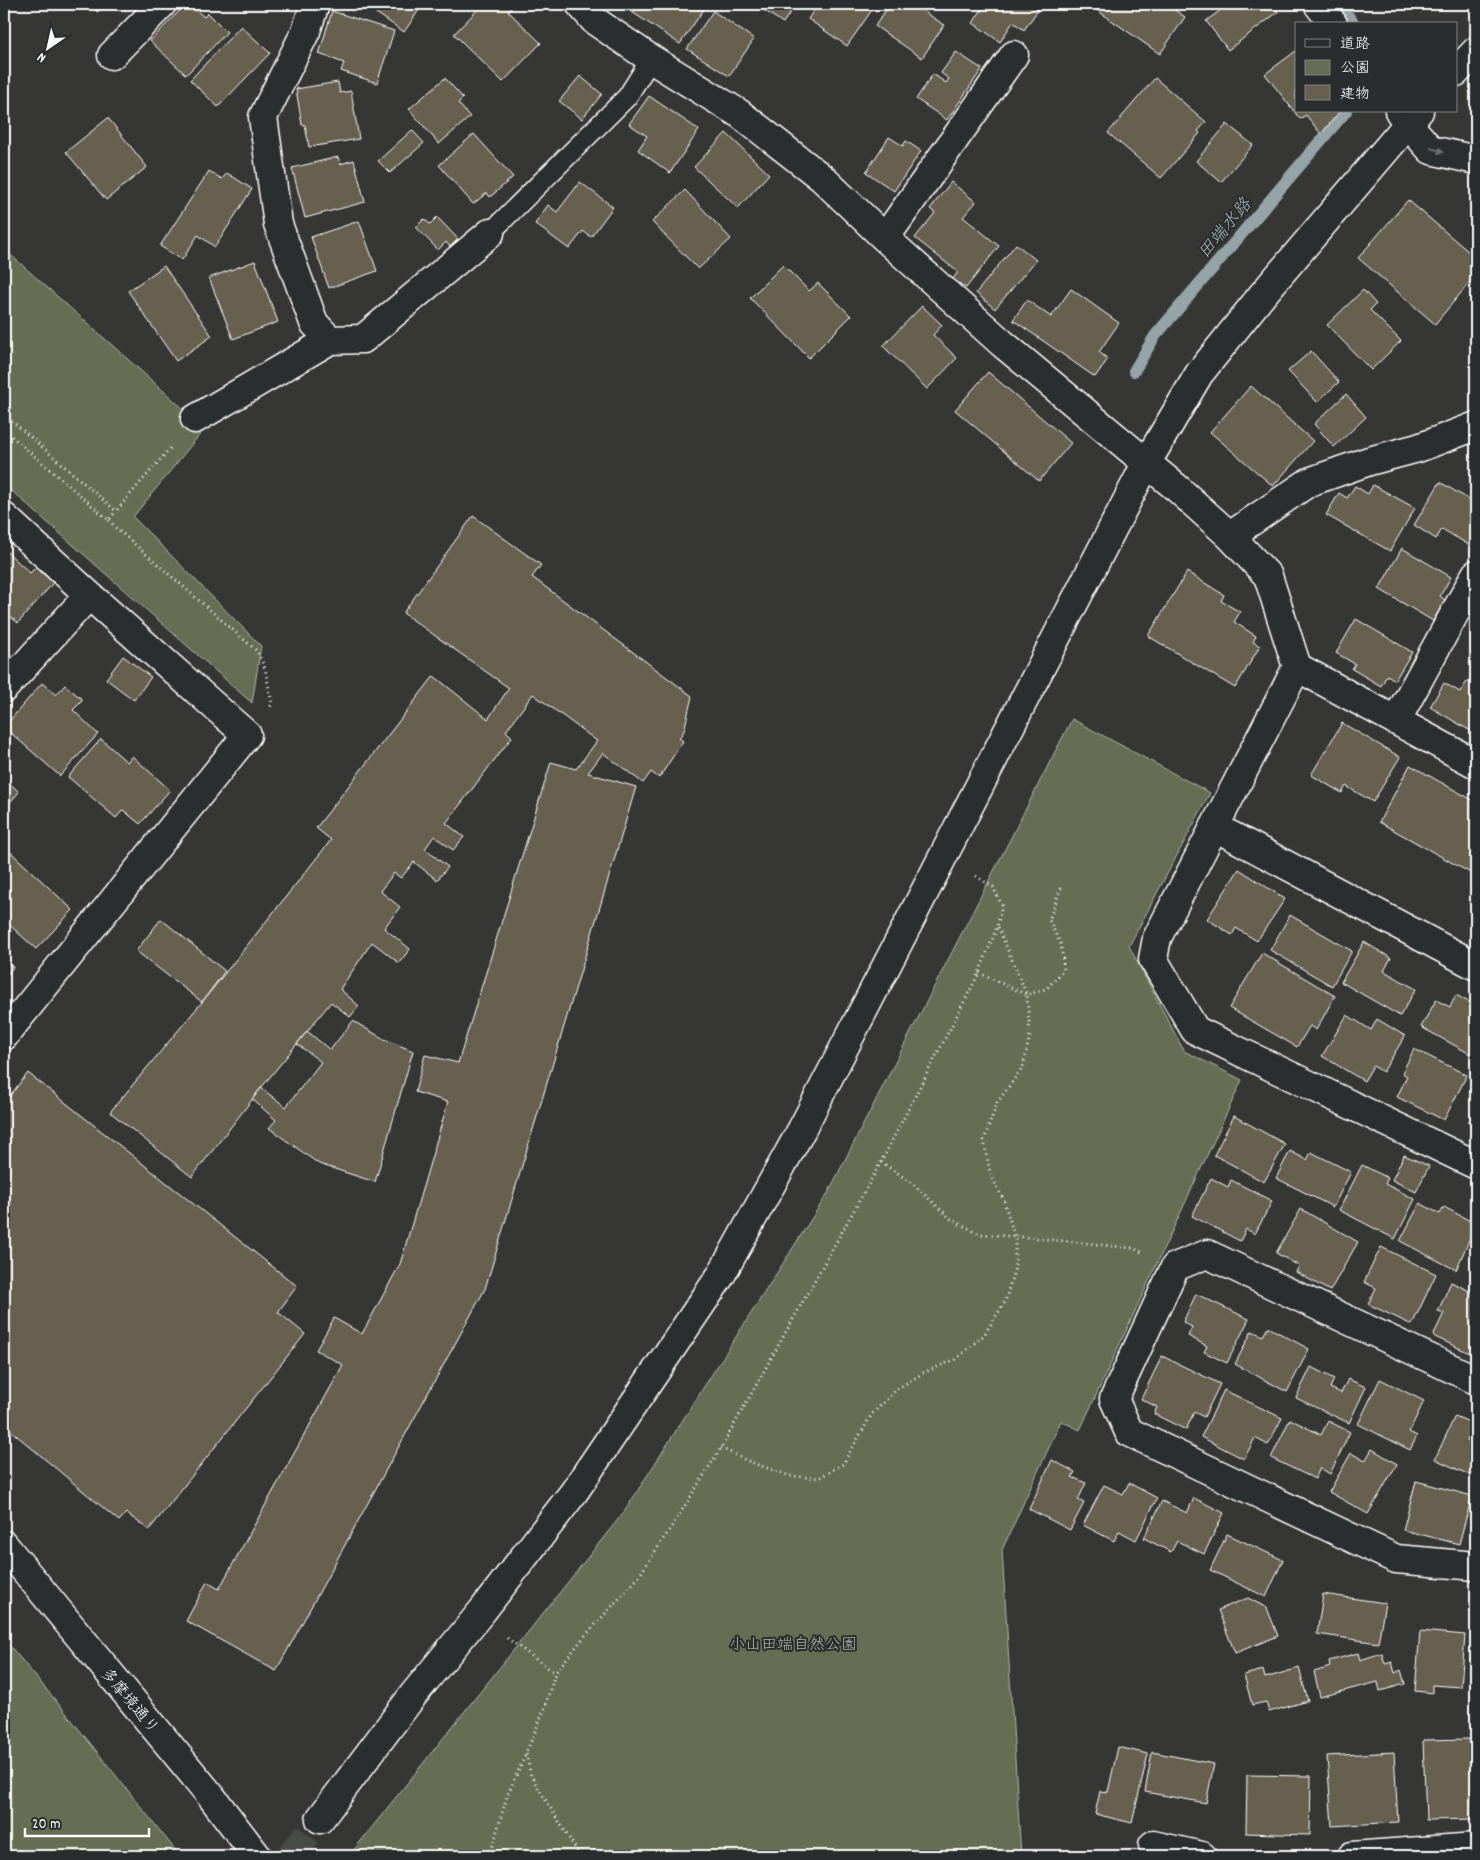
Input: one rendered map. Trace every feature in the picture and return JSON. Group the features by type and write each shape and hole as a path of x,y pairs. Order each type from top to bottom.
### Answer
{"street":[{"path":"112,55 162,4"},
{"path":"315,4 306,31 263,117 278,224 314,323 330,340"},
{"path":"580,4 595,21 651,59 740,114 822,178 885,238 1003,344 1146,462 1230,536 1268,576 1297,667 1476,764"},
{"path":"1318,4 1332,22"},
{"path":"1458,70 1476,51"},
{"path":"885,238 1014,55"},
{"path":"320,1819 414,1694 483,1610 574,1492 721,1275 802,1129 1146,462 1199,374 1409,115 1432,150 1476,160"},
{"path":"195,419 330,340 364,339 490,233"},
{"path":"1230,536 1310,482 1474,431"},
{"path":"4,517 89,595 247,734 4,1036"},
{"path":"1396,721 1476,574"},
{"path":"4,688 89,595"},
{"path":"1297,667 1157,938 1153,959 1195,1030 1476,1165"},
{"path":"1215,827 1476,966"},
{"path":"1476,1380 1207,1254 1176,1268 1114,1399 1129,1432 1396,1559 1476,1566"},
{"name":"多摩境通り","path":"4,1545 211,1796 256,1856"},
{"path":"1153,1845 1202,1856"},
{"path":"1352,1856 1476,1847"}],"lane":[{"path":"490,233 627,98 651,59"}],"path":[{"path":"4,414 116,511"},
{"path":"4,430 257,651 265,668 272,704 247,734"},
{"path":"109,520 150,472"},
{"path":"490,1856 507,1796 544,1710 555,1673 584,1637 637,1579 721,1448 880,1162 979,972 998,927 1002,905 993,888 976,876"},
{"path":"979,972 1027,995 1046,989 1064,970 1061,945 1049,920 1062,885"},
{"path":"721,1448 750,1462 790,1476 819,1478 843,1464 872,1414 898,1389 923,1373 956,1359 984,1335 1005,1302 1015,1267 1015,1238 1004,1201 990,1173 984,1140 997,1103 1023,1067 1030,1035 1027,995 998,927"},
{"path":"880,1162 912,1183 952,1220 980,1234 1132,1248"},
{"path":"506,1638 555,1673"},
{"path":"526,1753 531,1776 580,1856"}],"green space":[{"path":"4,249 205,428 133,517 261,646 252,703 4,484"},
{"name":"小山田端自然公園","path":"1072,719 1210,793 1129,946 1184,1051 1242,1080 1080,1430 1061,1421 1002,1550 1021,1856 349,1856 624,1512 828,1193"},
{"path":"4,1639 62,1708 180,1856 4,1856"}],"building":[{"path":"91,4 108,4 97,12"},
{"path":"186,4 189,4 204,17 208,13 227,32 186,75 150,41"},
{"path":"363,4 423,4 404,32"},
{"path":"483,4 516,4 508,11 541,43 503,82 454,34"},
{"path":"620,4 703,4 706,6 680,44"},
{"path":"755,4 796,4 783,23"},
{"path":"818,4 876,4 847,46 808,19"},
{"path":"890,4 913,4 944,25 922,58 875,26"},
{"path":"977,4 1030,4 1038,10 1024,30 1013,22 1000,42 973,23 982,9"},
{"path":"1088,4 1166,4 1185,17 1160,54"},
{"path":"1229,4 1271,4 1278,12 1228,50 1206,21"},
{"path":"332,11 394,31 377,83 341,71 344,63 319,54"},
{"path":"713,11 754,39 729,76 687,49"},
{"path":"241,26 270,53 218,107 190,80"},
{"path":"956,52 982,69 947,120 916,99 933,74 946,83 949,79 941,73"},
{"path":"1295,52 1295,112 1339,112 1321,134 1306,115 1300,119 1265,74"},
{"path":"580,76 602,94 582,119 559,101"},
{"path":"445,78 463,98 458,103 470,117 439,144 409,109"},
{"path":"1155,78 1206,122 1198,131 1200,133 1161,178 1108,133"},
{"path":"338,82 340,93 351,91 359,139 309,147 305,125 302,125 296,89"},
{"path":"649,96 699,130 670,173 638,150 647,136 629,124"},
{"path":"108,118 147,167 106,200 66,152"},
{"path":"1227,124 1253,145 1221,182 1196,161"},
{"path":"412,130 424,143 390,173 378,161"},
{"path":"726,133 769,174 738,208 694,167"},
{"path":"474,134 513,177 490,197 487,193 473,204 439,165"},
{"path":"889,137 903,146 906,141 921,151 894,191 866,172"},
{"path":"338,157 340,164 354,160 365,202 305,218 292,168"},
{"path":"209,171 222,179 227,173 252,189 215,247 198,235 182,260 160,246"},
{"path":"580,182 613,207 591,237 583,231 569,249 535,224 548,205 557,212"},
{"path":"951,182 976,202 963,217 999,246 966,288 953,279 958,272 915,238 935,213 930,209"},
{"path":"685,190 731,239 698,269 652,222"},
{"path":"1408,200 1476,258 1476,275 1435,324 1358,258"},
{"path":"437,217 458,239 450,247 446,242 438,250 416,227 424,219 430,224"},
{"path":"359,221 377,271 329,288 311,237"},
{"path":"1016,244 1036,260 995,309 976,293"},
{"path":"255,261 278,322 233,339 209,278"},
{"path":"783,265 809,291 818,283 851,316 809,358 750,298"},
{"path":"164,266 212,336 176,361 128,291"},
{"path":"1071,289 1119,323 1099,352 1108,359 1095,377 1013,320 1027,300 1051,317"},
{"path":"1363,290 1376,304 1370,310 1401,341 1371,370 1327,325"},
{"path":"922,306 942,325 933,335 957,358 927,389 883,346"},
{"path":"1311,351 1339,382 1317,402 1288,371"},
{"path":"988,372 1071,443 1039,481 955,410"},
{"path":"1251,386 1313,441 1273,486 1210,432"},
{"path":"1346,394 1366,417 1334,447 1314,424"},
{"path":"1440,482 1476,504 1476,532 1469,545 1442,529 1436,539 1414,525"},
{"path":"1373,485 1415,508 1390,551 1326,515 1339,493 1347,498 1355,486 1368,494"},
{"path":"473,516 541,565 532,577 692,696 684,731 679,738 683,741 659,778 651,772 643,783 603,753 588,773 636,787 485,1289 276,1671 186,1621 207,1582 219,1589 343,1365 316,1350 334,1318 362,1334 400,1264 448,1102 415,1092 425,1055 458,1063 551,762 576,769 597,741 533,694 506,731 512,737 446,823 464,837 453,850 434,836 425,849 448,867 437,880 414,862 401,878 394,873 380,891 400,907 384,928 410,949 399,963 372,942 340,989 359,1006 350,1017 331,1002 192,1177 110,1112 202,1002 331,840 316,828 434,676 488,719 509,688 403,613"},
{"path":"1402,548 1451,577 1440,596 1445,600 1433,621 1379,589"},
{"path":"4,549 30,573 36,567 53,583 18,623 4,611"},
{"path":"1187,572 1224,595 1221,601 1240,612 1234,622 1256,636 1253,642 1260,646 1235,688 1148,636"},
{"path":"1356,619 1412,652 1395,680 1387,675 1381,686 1352,669 1355,664 1336,653"},
{"path":"123,656 151,677 134,700 106,679"},
{"path":"1468,680 1476,685 1476,730 1474,733 1430,707 1444,683 1460,692"},
{"path":"42,683 56,695 65,685 83,700 73,710 98,734 60,776 4,727"},
{"path":"1342,723 1400,757 1373,802 1346,786 1342,793 1311,775"},
{"path":"101,739 127,762 132,756 170,790 140,824 123,810 116,818 68,777"},
{"path":"1410,765 1476,802 1476,876 1379,822"},
{"path":"4,778 19,792 4,809"},
{"path":"4,846 73,910 36,949 4,920"},
{"path":"1239,869 1285,899 1257,941 1236,928 1232,935 1207,919"},
{"path":"1290,915 1352,951 1332,986 1270,950"},
{"path":"161,919 225,971 202,1002 136,951"},
{"path":"1364,942 1391,958 1384,971 1416,989 1400,1016 1341,982"},
{"path":"1262,953 1335,996 1316,1030 1310,1026 1297,1047 1229,1008"},
{"path":"4,960 13,967 4,979"},
{"path":"1456,995 1476,1006 1476,1051 1474,1056 1421,1027 1436,1000 1450,1007"},
{"path":"1347,1015 1371,1030 1377,1019 1405,1036 1383,1072 1373,1066 1364,1081 1322,1056"},
{"path":"353,1021 384,1039 413,1051 375,1182 319,1164 269,1128 276,1120 252,1099 261,1088 286,1107 321,1062 297,1044 307,1031 330,1050"},
{"path":"1414,1049 1467,1075 1444,1120 1397,1097 1407,1076 1402,1073"},
{"path":"28,1073 297,1286 278,1312 305,1334 149,1530 126,1513 119,1521 4,1425 4,1103"},
{"path":"1234,1116 1285,1144 1264,1182 1214,1155"},
{"path":"1290,1151 1307,1160 1311,1152 1351,1172 1333,1207 1276,1178"},
{"path":"1404,1155 1429,1166 1416,1192 1392,1180"},
{"path":"1362,1165 1388,1178 1385,1184 1415,1199 1395,1239 1339,1210"},
{"path":"1211,1178 1228,1187 1231,1180 1272,1201 1255,1234 1246,1229 1240,1241 1192,1216"},
{"path":"1420,1203 1440,1214 1444,1207 1476,1224 1456,1270 1400,1241"},
{"path":"1301,1209 1358,1242 1330,1291 1296,1272 1299,1266 1276,1253"},
{"path":"1381,1247 1436,1274 1412,1325 1368,1304 1376,1288 1364,1282"},
{"path":"1451,1282 1476,1294 1476,1356 1433,1336 1444,1313 1438,1311"},
{"path":"1196,1294 1249,1319 1227,1363 1204,1352 1207,1346 1188,1336 1192,1327 1183,1322"},
{"path":"1268,1327 1309,1349 1287,1392 1235,1364 1252,1331 1263,1336"},
{"path":"1162,1356 1220,1384 1204,1417 1194,1412 1186,1430 1154,1414 1157,1407 1141,1399"},
{"path":"1311,1367 1334,1379 1330,1388 1341,1393 1348,1379 1366,1387 1349,1423 1296,1398"},
{"path":"1380,1379 1424,1401 1409,1432 1417,1436 1410,1450 1358,1424"},
{"path":"1224,1390 1282,1418 1268,1445 1255,1438 1244,1459 1201,1437"},
{"path":"1455,1416 1474,1424 1467,1441 1476,1445 1476,1478 1435,1459"},
{"path":"1290,1419 1321,1435 1328,1421 1350,1432 1330,1474 1320,1468 1315,1479 1271,1458"},
{"path":"1372,1449 1397,1464 1368,1514 1329,1492 1351,1453 1365,1461"},
{"path":"1052,1460 1075,1472 1072,1477 1086,1483 1078,1500 1084,1503 1070,1530 1029,1509"},
{"path":"1416,1481 1472,1496 1459,1544 1403,1530"},
{"path":"1129,1483 1157,1498 1136,1540 1119,1531 1114,1541 1083,1525 1104,1485 1123,1494"},
{"path":"1194,1498 1224,1513 1204,1554 1177,1541 1171,1552 1144,1538 1162,1501 1187,1513"},
{"path":"1227,1534 1283,1560 1266,1597 1210,1570"},
{"path":"1323,1594 1385,1603 1378,1643 1317,1634"},
{"path":"1248,1598 1267,1608 1278,1636 1235,1653 1218,1610"},
{"path":"1420,1631 1465,1635 1461,1687 1432,1685 1432,1693 1415,1691"},
{"path":"1358,1653 1360,1660 1382,1653 1385,1664 1392,1662 1395,1673 1401,1670 1405,1684 1380,1691 1378,1682 1320,1697 1314,1672 1330,1667 1329,1661"},
{"path":"1299,1668 1308,1701 1269,1712 1266,1702 1252,1705 1244,1675 1263,1670 1265,1678"},
{"path":"1470,1739 1474,1819 1426,1820 1423,1740"},
{"path":"1118,1747 1148,1754 1132,1823 1095,1814 1100,1791 1108,1792"},
{"path":"1152,1752 1214,1764 1206,1803 1145,1792"},
{"path":"1394,1752 1398,1822 1332,1826 1327,1756"},
{"path":"1247,1775 1311,1776 1310,1835 1246,1833"}],"waterway":[{"name":"田端水路","path":"1339,4 1352,22"},
{"name":"田端水路","path":"1134,371 1155,336 1345,112"}],"tunnel":[{"path":"290,1856 320,1819"}]}
